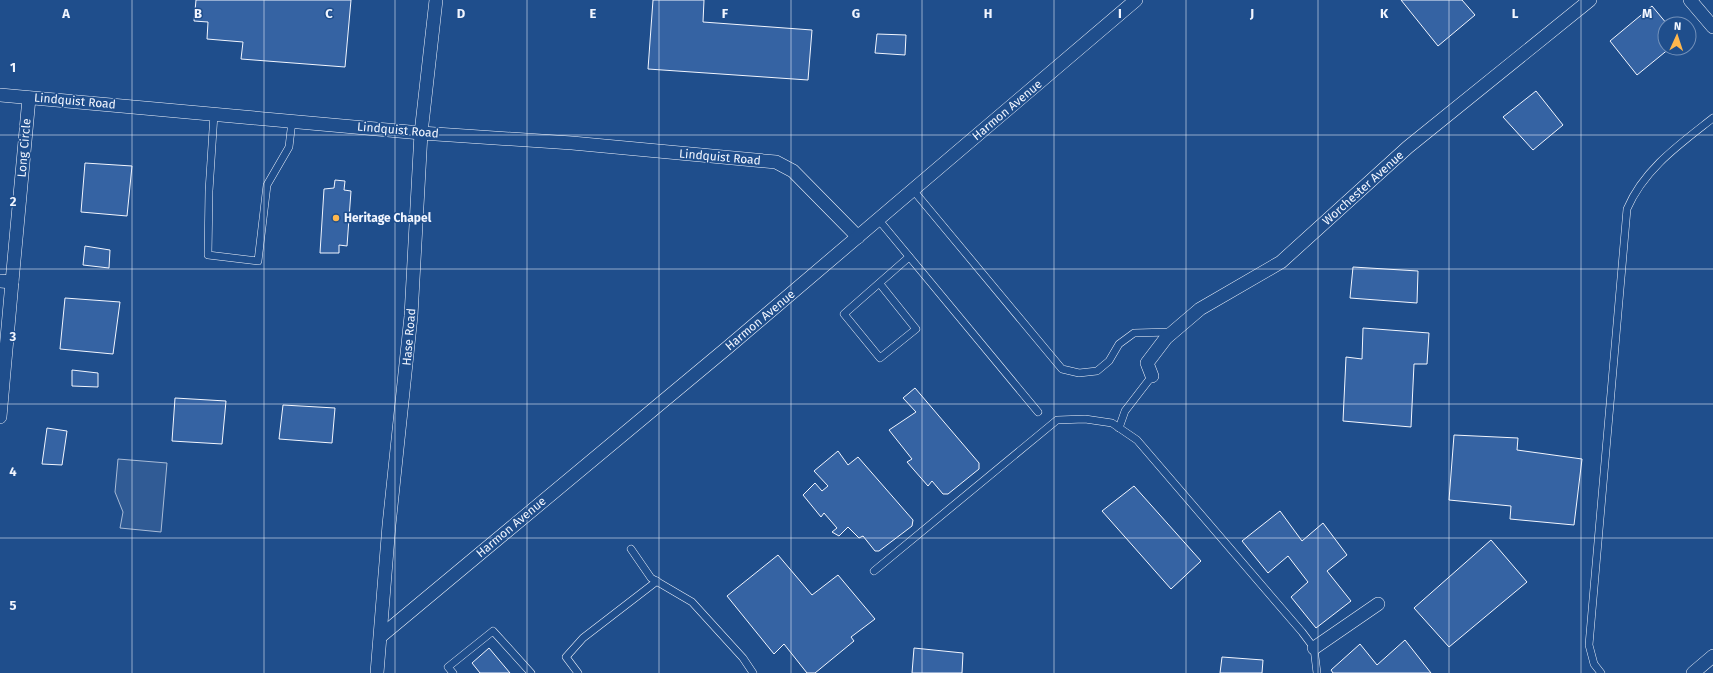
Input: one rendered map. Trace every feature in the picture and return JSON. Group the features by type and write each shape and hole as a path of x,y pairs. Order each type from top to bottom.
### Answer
{"street":[{"name":"Hase Road","path":"377,673 389,525 411,316 421,133 436,0"},
{"name":"Harmon Avenue","path":"381,636 727,348 1136,0"},
{"name":"Worchester Avenue","path":"1152,376 1147,363 1166,338 1200,309 1282,262 1408,147 1590,0"},
{"path":"1690,0 1713,27"},
{"name":"Lindquist Road","path":"0,95 421,133 572,143 776,162 793,171 858,237"},
{"name":"Long Circle","path":"0,417 6,282 29,98"},
{"path":"1314,648 1378,604"},
{"path":"1693,673 1713,656"}],"lane":[{"path":"214,114 209,191 208,255 258,261 267,185 289,147 292,121"},
{"path":"1601,673 1594,664 1589,645 1627,209 1634,192 1664,157 1713,118"},
{"path":"913,190 1062,369 1079,373 1097,371 1109,361 1119,344 1134,333 1173,332"},
{"path":"878,219 1038,412"},
{"path":"880,284 916,329 880,358 844,314 909,257"},
{"path":"1119,428 1124,411 1152,376"},
{"path":"874,571 1057,420 1085,418 1112,423 1137,440 1297,626 1314,648 1317,673"},
{"path":"630,549 651,578 692,602 743,658 753,673"},
{"path":"578,673 566,657 584,638 657,582"},
{"path":"453,673 448,667 492,631 531,673"}],"shaded area":[{"path":"118,459 167,463 161,532 120,528 123,512 115,492"}],"building":[{"path":"196,0 351,0 345,67 241,59 243,42 207,39 208,22 194,21"},
{"path":"653,0 704,0 703,22 812,30 808,80 648,69"},
{"path":"1401,0 1462,0 1475,15 1438,46"},
{"path":"1652,6 1660,16 1657,16 1657,56 1660,56 1637,75 1610,41"},
{"path":"877,34 906,35 905,55 875,53"},
{"path":"1536,91 1563,125 1533,150 1503,117"},
{"path":"85,163 132,166 127,216 81,212"},
{"path":"335,180 345,181 344,190 351,191 347,246 339,245 339,253 320,253 324,189 334,188"},
{"path":"85,246 110,250 109,268 83,265"},
{"path":"1353,267 1418,271 1417,303 1350,298"},
{"path":"65,298 120,302 113,354 60,349"},
{"path":"1363,328 1429,333 1427,364 1414,364 1411,427 1343,421 1346,357 1362,359"},
{"path":"72,370 98,373 98,387 72,386"},
{"path":"915,388 979,463 979,469 948,494 943,494 932,481 928,486 907,462 912,459 889,430 916,412 903,398"},
{"path":"175,398 226,401 222,444 172,441"},
{"path":"283,405 335,408 332,443 279,439"},
{"path":"47,428 67,431 62,465 42,464"},
{"path":"1454,435 1518,438 1517,450 1582,459 1574,525 1510,519 1511,506 1449,500"},
{"path":"838,451 848,465 858,457 913,520 912,526 879,551 875,551 863,536 859,538 848,527 839,536 832,532 837,528 824,513 821,517 803,495 815,483 822,491 828,486 814,471"},
{"path":"1134,486 1201,561 1171,589 1102,511"},
{"path":"1280,511 1302,541 1323,523 1347,555 1327,571 1351,601 1316,628 1291,597 1308,582 1288,556 1268,573 1242,541"},
{"path":"1491,540 1527,582 1449,647 1414,608"},
{"path":"778,555 812,595 838,575 875,619 851,637 854,641 815,673 807,673 784,644 774,654 727,596"},
{"path":"1405,640 1431,673 1333,673 1331,670 1360,644 1377,665"},
{"path":"489,648 510,673 480,673 472,663"},
{"path":"914,648 963,653 962,673 912,673"},
{"path":"1222,657 1263,660 1262,673 1220,673"}],"place":[{"name":"Heritage Chapel","path":"336,218"}]}
